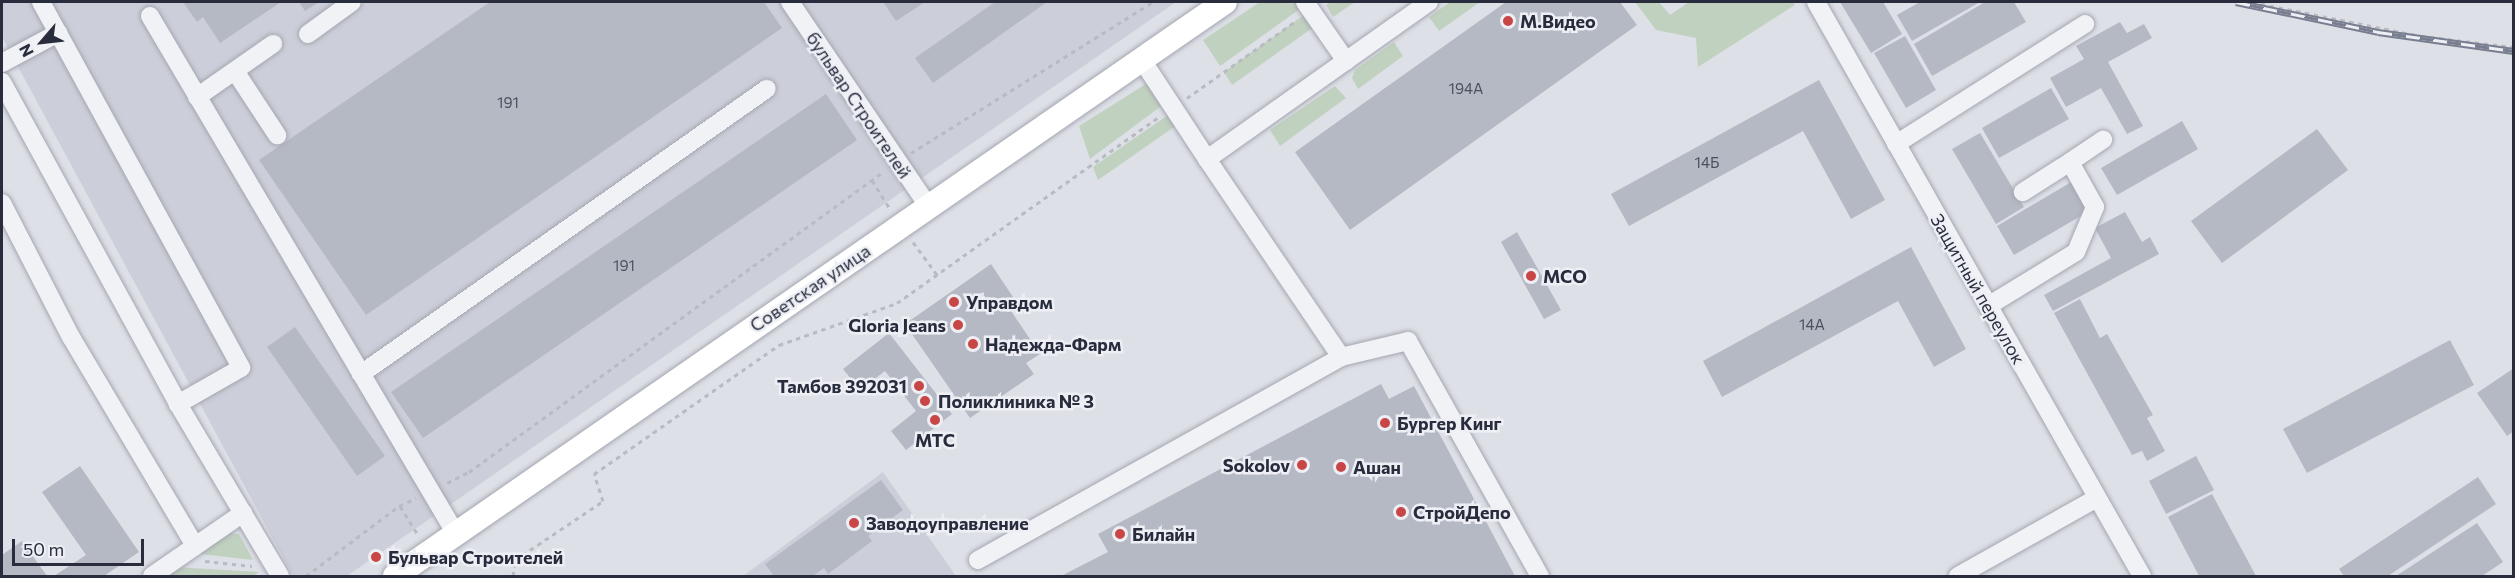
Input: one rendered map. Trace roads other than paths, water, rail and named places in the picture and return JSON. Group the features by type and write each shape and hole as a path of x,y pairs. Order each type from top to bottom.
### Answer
{"main road":[{"name":"Советская улица","path":"395,576 1226,2"}],"street":[{"path":"41,2 241,368 178,404"},
{"path":"308,34 352,2"},
{"name":"бульвар Строителей","path":"790,2 929,207"},
{"path":"1208,159 1430,2"},
{"name":"Защитный переулок","path":"1816,2 2142,576"},
{"path":"1308,6 1346,61"},
{"path":"150,16 456,534"},
{"path":"1896,144 2085,24"},
{"path":"2,63 58,33"},
{"path":"197,98 273,44"},
{"path":"1142,60 1341,357"},
{"path":"235,71 277,135"},
{"path":"2,82 178,404 280,576"},
{"path":"361,374 767,89"},
{"path":"2023,192 2103,140"},
{"path":"1988,306 2076,252 2094,207 2070,162"},
{"path":"2,203 71,337 195,546"},
{"path":"978,560 1341,357 1408,341 1540,576"},
{"path":"1958,576 2097,498"},
{"path":"152,576 243,513"}],"railway":[{"path":"2236,2 2378,32 2514,51"}],"place":[{"name":"М.Видео","path":"1508,21"},
{"name":"МСО","path":"1531,276"},
{"name":"Управдом","path":"954,302"},
{"name":"Gloria Jeans","path":"958,325"},
{"name":"Надежда-Фарм","path":"973,344"},
{"name":"Тамбов 392031","path":"919,386"},
{"name":"Поликлиника № 3","path":"925,401"},
{"name":"МТС","path":"935,420"},
{"name":"Бургер Кинг","path":"1385,423"},
{"name":"Sokolov","path":"1302,465"},
{"name":"Ашан","path":"1341,467"},
{"name":"СтройДепо","path":"1401,512"},
{"name":"Заводоуправление","path":"854,523"},
{"name":"Билайн","path":"1120,534"},
{"name":"Бульвар Строителей","path":"376,557"}]}
